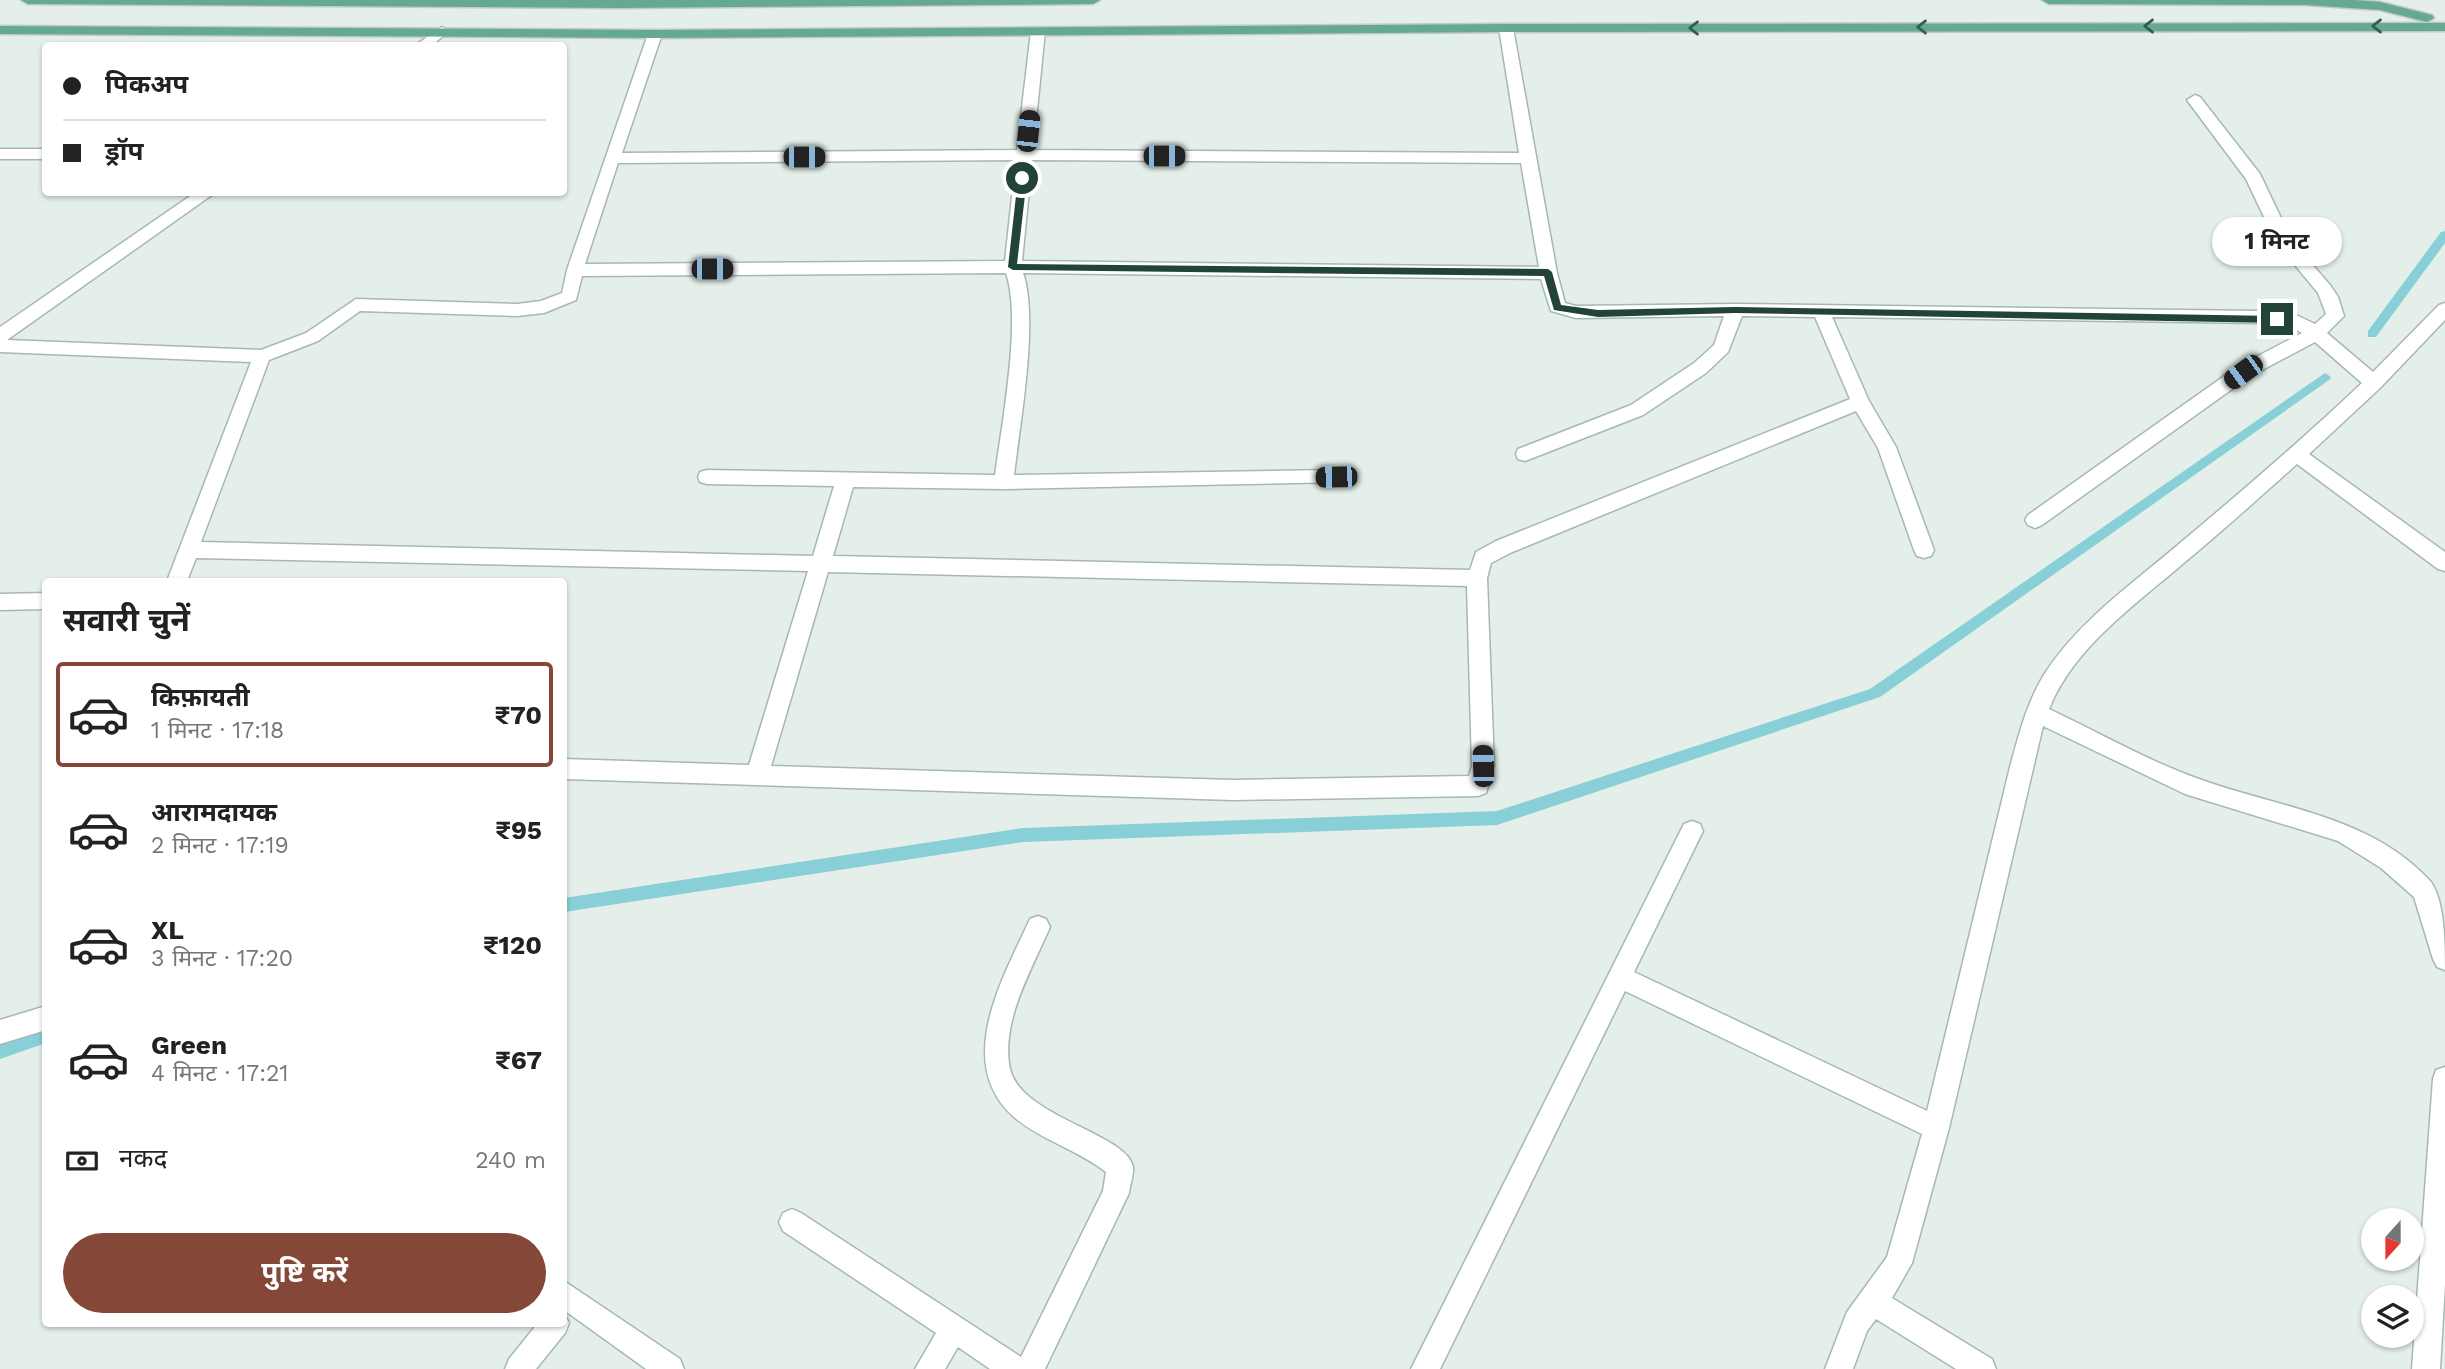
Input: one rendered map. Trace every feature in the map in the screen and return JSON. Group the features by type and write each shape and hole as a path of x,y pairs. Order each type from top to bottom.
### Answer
{"main road":[{"path":"28,0 1093,0"},
{"path":"2049,0 2306,1 2380,6 2445,25"},
{"path":"0,30 655,34 2445,25"}],"street":[{"path":"1506,28 1527,158 1538,201 1548,272 1557,307 1576,312 1735,310 2258,317 2296,321 2316,333 2374,383"},
{"path":"427,42 442,31"},
{"path":"1004,482 1017,370 1021,304 1021,291 1013,267 1038,31"},
{"path":"0,346 262,356 312,337 356,305 517,310 544,307 570,296 575,270 655,34"},
{"path":"2035,520 2243,372 2316,333 2335,316 2334,303 2290,251 2273,223 2254,178 2195,100"},
{"path":"0,154 42,153"},
{"path":"612,158 1025,155 1527,158"},
{"path":"0,337 202,196"},
{"path":"575,270 1013,267 1548,272"},
{"path":"1839,1369 1857,1322 1899,1263 1936,1128 2036,713 2054,677 2094,629 2296,454 2406,354 2445,309"},
{"path":"1525,454 1637,410 1700,368 1722,348 1735,310"},
{"path":"1821,311 1860,402 1887,447 1924,550"},
{"path":"178,578 262,356"},
{"path":"567,769 1234,790 1478,786 1483,766 1477,578 1483,558 1503,547 1860,402"},
{"path":"2296,454 2445,563"},
{"path":"707,477 1004,482 1336,477"},
{"path":"757,775 846,480"},
{"path":"189,550 1477,578"},
{"path":"0,602 42,601"},
{"path":"2036,713 2193,787 2344,833 2389,861 2424,891 2445,959"},
{"path":"1425,1369 1692,831"},
{"path":"1030,1369 1116,1193 1120,1167 1100,1150 1022,1108 1001,1084 997,1061 998,1022 1038,927"},
{"path":"1620,977 1936,1128"},
{"path":"0,1032 42,1019"},
{"path":"2426,1369 2445,1079"},
{"path":"792,1222 1015,1369"},
{"path":"567,1302 670,1369"},
{"path":"1873,1302 1982,1369"},
{"path":"519,1369 552,1327"},
{"path":"929,1369 954,1328"}],"waterway":[{"path":"2372,334 2445,235"},
{"path":"567,905 1023,835 1497,818 1875,693 2325,377"},
{"path":"0,1051 42,1036"}],"route":[{"path":"1022,178 1013,267 1548,272 1557,307 1598,314 1628,311 1735,310 2277,319"}]}
